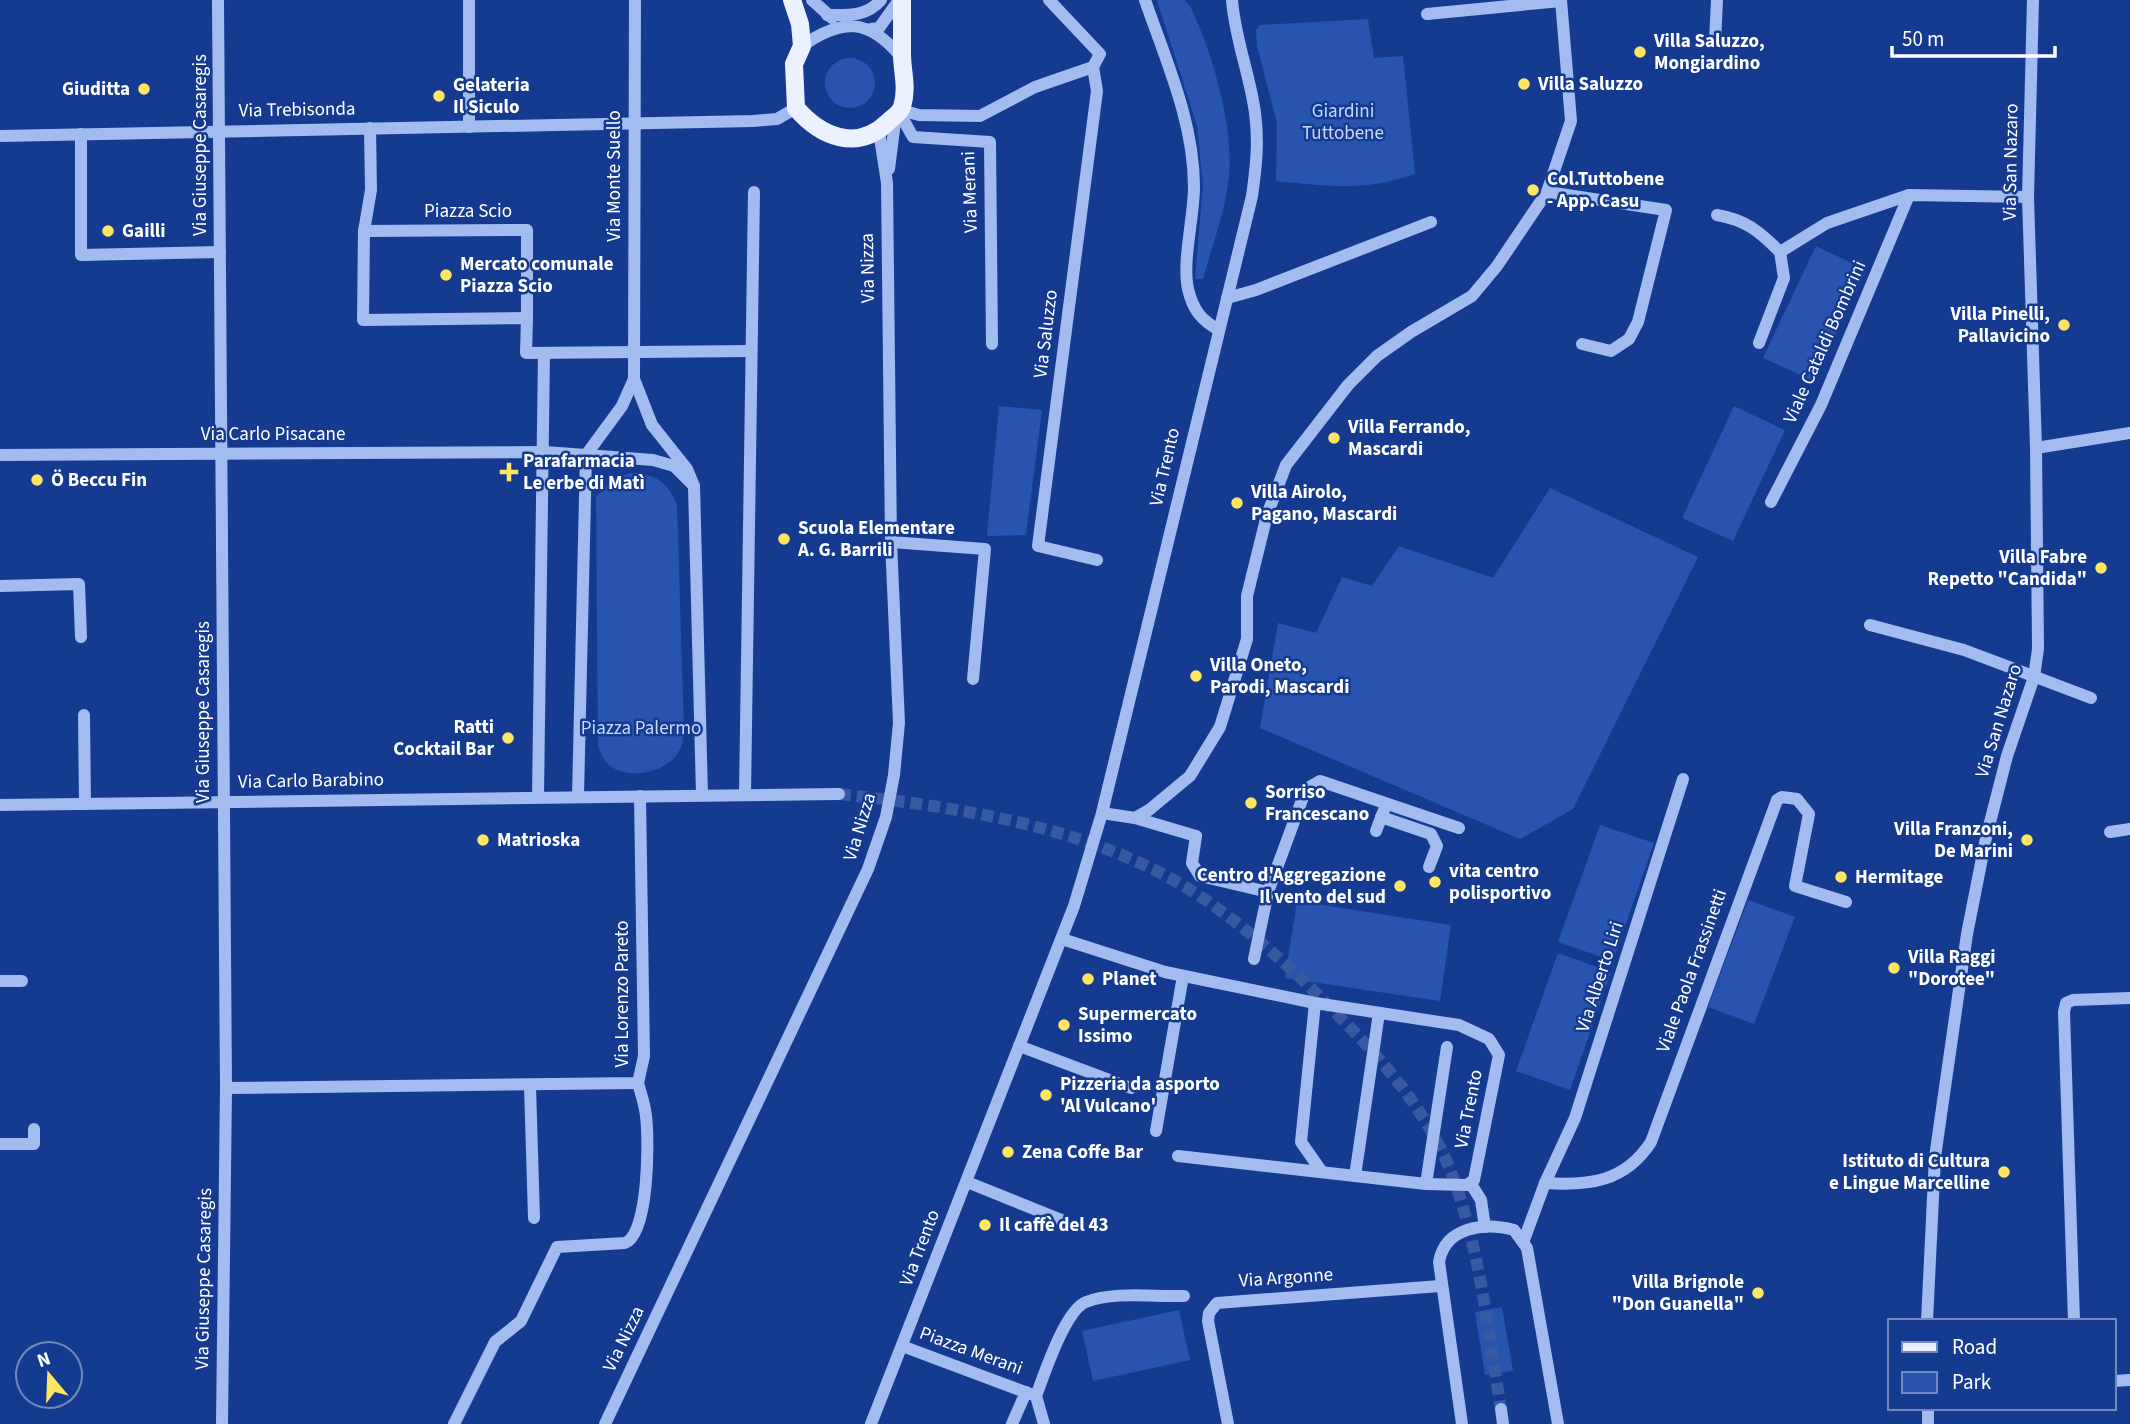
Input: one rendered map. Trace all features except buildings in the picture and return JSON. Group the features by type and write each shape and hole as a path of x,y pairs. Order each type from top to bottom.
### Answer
{"main road":[{"path":"792,0 800,24 802,46 794,64 796,108 817,130 837,138 859,139 879,131 899,112 906,85 901,57 900,0"}],"street":[{"name":"Via Giuseppe Casaregis","path":"218,0 226,1088 222,1424"},
{"path":"469,0 469,127"},
{"name":"Via Monte Suello","path":"634,352 635,0"},
{"path":"827,15 859,15 873,9 881,0"},
{"path":"814,1 827,15 844,25 871,29 879,28 900,0"},
{"path":"899,112 980,116 1035,86 1093,67 1100,54 1049,0"},
{"path":"1144,0 1189,128 1194,187 1187,285 1192,304 1202,321 1219,330"},
{"name":"Via Trento","path":"871,1424 1062,939 1102,813 1252,196 1258,153 1255,113 1237,36 1232,0"},
{"path":"1135,818 1172,793 1190,776 1220,727 1247,639 1247,596 1268,515 1286,465 1348,385 1377,356 1472,296 1497,266 1547,192 1571,121 1561,0 1427,14"},
{"path":"1715,41 1717,0"},
{"name":"Via San Nazaro","path":"1927,1319 1935,1157 1967,934 1986,838 2007,755 2034,677 2039,627 2028,197 2033,0"},
{"path":"802,46 826,30 844,25"},
{"path":"871,29 887,39 901,57"},
{"name":"Via Saluzzo","path":"1093,67 1097,91 1038,547 1097,560"},
{"name":"Via Trebisonda","path":"0,136 777,119 796,108"},
{"name":"Via Nizza","path":"887,183 899,112"},
{"name":"Via Merani","path":"899,112 913,137 990,142 992,344"},
{"path":"370,128 371,190 364,231 363,320 527,318"},
{"name":"Via Nizza","path":"605,1424 868,869 886,817 894,775 899,723 891,542 887,183 879,131"},
{"path":"81,134 81,255 220,252"},
{"path":"745,794 754,192"},
{"path":"1547,192 1666,210 1638,321 1629,339 1611,351 1582,344"},
{"path":"1780,251 1828,223 1909,195 2028,197"},
{"name":"Viale Cataldi Bombrini","path":"1771,502 1821,405 1909,195"},
{"path":"1717,215 1741,219 1754,226 1780,251 1784,278 1759,343"},
{"path":"1227,298 1256,290 1431,222"},
{"name":"Piazza Scio","path":"364,231 527,230 526,353 544,353"},
{"path":"751,351 544,353 545,452 538,797 839,794"},
{"path":"634,352 634,379 652,425 687,469 694,486 702,795"},
{"path":"578,796 586,455 622,406 634,379"},
{"path":"2036,448 2130,433"},
{"path":"545,452 623,456 664,463 674,466 694,486"},
{"name":"Via Carlo Pisacane","path":"0,455 545,452"},
{"path":"891,542 985,548 973,679"},
{"path":"0,586 79,584 81,637"},
{"path":"1870,625 1964,650 2091,698"},
{"path":"84,715 85,804"},
{"name":"Via Alberto Liri","path":"1545,1183 1575,1118 1683,779"},
{"path":"1254,959 1268,892 1306,789 1312,783 1320,780 1458,828"},
{"name":"Via Lorenzo Pareto","path":"226,1088 638,1083 644,1056 640,796"},
{"name":"Via Carlo Barabino","path":"0,805 538,797"},
{"name":"Viale Paola Frassinetti","path":"1545,1183 1577,1185 1605,1180 1628,1168 1651,1142 1777,800 1782,797 1797,799 1807,808 1809,814 1796,886 1846,902"},
{"path":"1376,831 1386,803"},
{"path":"1102,813 1135,818 1196,836 1197,845 1192,863 1200,876 1268,892"},
{"path":"1381,817 1431,834 1437,846 1429,867"},
{"path":"2110,832 2130,829"},
{"name":"Via Trento","path":"1062,939 1182,976 1315,1003 1459,1025 1489,1039 1498,1049 1471,1184"},
{"path":"1156,1131 1182,976"},
{"path":"0,981 22,981"},
{"path":"2074,1319 2064,1012 2066,1003 2073,1000 2130,998"},
{"path":"1315,1003 1301,1142 1322,1172"},
{"path":"1355,1176 1379,1013"},
{"path":"1019,1046 1131,1088"},
{"name":"Via Trento","path":"1426,1184 1447,1047"},
{"path":"454,1424 495,1342 521,1321 557,1247 625,1243 634,1238 643,1212 646,1159 646,1116 638,1083"},
{"path":"530,1086 534,1218"},
{"path":"0,1144 34,1144 34,1129"},
{"path":"1178,1156 1426,1184 1471,1184 1481,1199 1485,1227"},
{"path":"967,1182 1064,1221"},
{"path":"1545,1183 1524,1240 1559,1424"},
{"path":"1462,1424 1440,1286 1439,1262 1444,1245 1455,1234 1485,1227 1514,1230 1524,1240"},
{"name":"Via Argonne","path":"1228,1424 1208,1321 1209,1313 1217,1303 1440,1286"},
{"name":"Piazza Merani","path":"1012,1424 1076,1309 1085,1302 1107,1298 1184,1296"},
{"name":"Piazza Merani","path":"902,1346 1031,1394 1044,1424"},
{"path":"1501,1409 1503,1424"}],"green space":[{"path":"1157,0 1184,0 1190,6 1215,71 1226,121 1230,169 1227,190 1203,279 1195,279 1203,185 1197,126"},
{"name":"Giardini Tuttobene","path":"1368,19 1374,58 1403,56 1415,174 1379,183 1346,186 1276,181 1277,123 1257,46 1256,30 1260,25"},
{"path":"850,58 868,65 875,83 868,101 850,108 832,101 825,83 832,65"},
{"path":"1816,246 1866,270 1814,381 1763,358"},
{"path":"999,406 1042,410 1026,535 987,536"},
{"path":"1734,406 1785,430 1733,541 1682,518"},
{"name":"Piazza Palermo","path":"631,473 648,475 660,481 669,490 677,505 683,742 669,763 644,773 616,770 604,759 598,747 596,497 613,479"},
{"path":"1550,488 1698,557 1573,809 1520,839 1260,728 1278,623 1316,633 1342,577 1372,586 1399,546 1493,578"},
{"path":"1600,825 1654,843 1613,961 1558,942"},
{"path":"1748,900 1795,917 1754,1024 1708,1007"},
{"path":"1297,901 1451,925 1440,1001 1285,978"},
{"path":"1558,953 1611,972 1570,1090 1516,1071"},
{"path":"1502,1307 1513,1371 1485,1375 1475,1312"},
{"path":"1179,1310 1190,1360 1093,1381 1082,1331"}],"tunnel":[{"path":"839,794 984,815 1079,839 1125,856 1169,877 1210,903 1292,970 1388,1070 1418,1110 1443,1154 1462,1205 1477,1262 1501,1409"}],"place":[{"name":"Villa Saluzzo, Mongiardino","path":"1640,52"},
{"name":"Villa Saluzzo","path":"1524,84"},
{"name":"Giuditta","path":"144,89"},
{"name":"Gelateria Il Siculo","path":"439,96"},
{"name":"Col.Tuttobene - App. Casu","path":"1533,190"},
{"name":"Gailli","path":"108,231"},
{"name":"Mercato comunale Piazza Scio","path":"446,275"},
{"name":"Villa Pinelli, Pallavicino","path":"2064,325"},
{"name":"Villa Ferrando, Mascardi","path":"1334,438"},
{"name":"Parafarmacia Le erbe di Matì","path":"509,472"},
{"name":"Ö Beccu Fin","path":"37,480"},
{"name":"Villa Airolo, Pagano, Mascardi","path":"1237,503"},
{"name":"Scuola Elementare A. G. Barrili","path":"784,539"},
{"name":"Villa Fabre Repetto \"Candida\"","path":"2101,568"},
{"name":"Villa Oneto, Parodi, Mascardi","path":"1196,676"},
{"name":"Ratti Cocktail Bar","path":"508,738"},
{"name":"Sorriso Francescano","path":"1251,803"},
{"name":"Matrioska","path":"483,840"},
{"name":"Villa Franzoni, De Marini","path":"2027,840"},
{"name":"Hermitage","path":"1841,877"},
{"name":"vita centro polisportivo","path":"1435,882"},
{"name":"Centro d'Aggregazione Il vento del sud","path":"1400,886"},
{"name":"Villa Raggi \"Dorotee\"","path":"1894,968"},
{"name":"Planet","path":"1088,979"},
{"name":"Supermercato Issimo","path":"1064,1025"},
{"name":"Pizzeria da asporto 'Al Vulcano'","path":"1046,1095"},
{"name":"Zena Coffe Bar","path":"1008,1152"},
{"name":"Istituto di Cultura e Lingue Marcelline","path":"2004,1172"},
{"name":"Il caffè del 43","path":"985,1225"},
{"name":"Villa Brignole \"Don Guanella\"","path":"1758,1293"}]}
